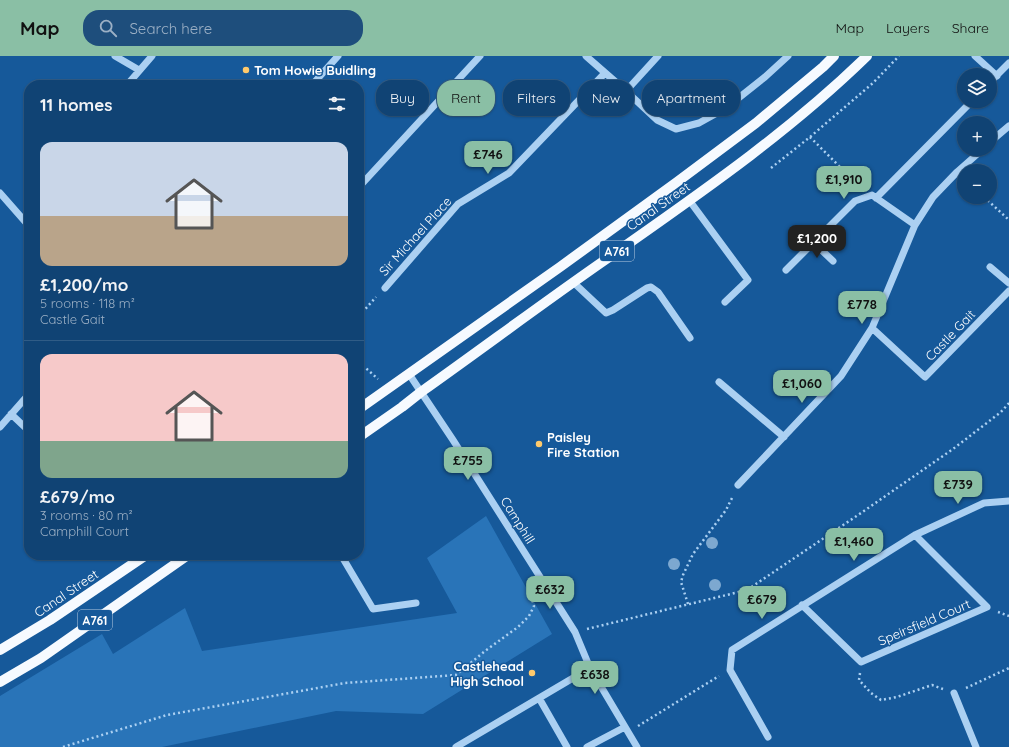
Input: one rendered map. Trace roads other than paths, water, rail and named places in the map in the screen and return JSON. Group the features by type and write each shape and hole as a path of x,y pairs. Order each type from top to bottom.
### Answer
{"main road":[{"name":"Canal Street","path":"364,406 683,178 756,123 834,56"},
{"name":"Canal Street","path":"364,434 770,140 839,83 867,56"},
{"name":"Canal Street","path":"0,650 50,620 139,560"},
{"name":"A761","path":"0,682 41,658 181,560"}],"street":[{"path":"115,56 139,70"},
{"path":"131,80 152,56"},
{"path":"316,80 338,56"},
{"path":"364,181 480,56"},
{"path":"586,56 613,80"},
{"path":"634,82 658,56"},
{"path":"634,98 657,120 676,129 699,124 726,108 765,77 788,56"},
{"path":"975,56 988,68"},
{"path":"997,75 1009,63"},
{"name":"Sir Michael Place","path":"385,288 458,204 509,173 605,73"},
{"path":"786,270 855,201 873,197 965,108"},
{"path":"997,136 1009,126"},
{"path":"738,485 841,376 872,328 915,225 933,197 975,156"},
{"path":"0,193 24,220"},
{"path":"873,197 915,225"},
{"path":"689,200 748,280 725,302"},
{"path":"814,243 833,261"},
{"path":"990,267 1009,283"},
{"path":"573,282 606,313 651,287 658,292 690,338"},
{"name":"Castle Gait","path":"872,328 925,378 1009,291"},
{"name":"Camphill","path":"409,374 453,440 575,632 590,668 637,747"},
{"path":"719,382 784,437"},
{"path":"0,426 24,399"},
{"path":"10,414 24,427"},
{"path":"768,737 730,670 732,650 915,536 984,503 1009,501"},
{"name":"Speirsfield Court","path":"802,606 860,662 987,608 915,536"},
{"path":"344,560 373,608 416,603"},
{"path":"456,747 590,668"},
{"path":"954,693 976,747"},
{"path":"539,698 567,747"},
{"path":"587,747 627,730"}],"place":[{"name":"Tom Howie Buidling","path":"246,70"},
{"name":"Paisley Fire Station","path":"539,444"},
{"name":"Castlehead High School","path":"532,673"}]}
